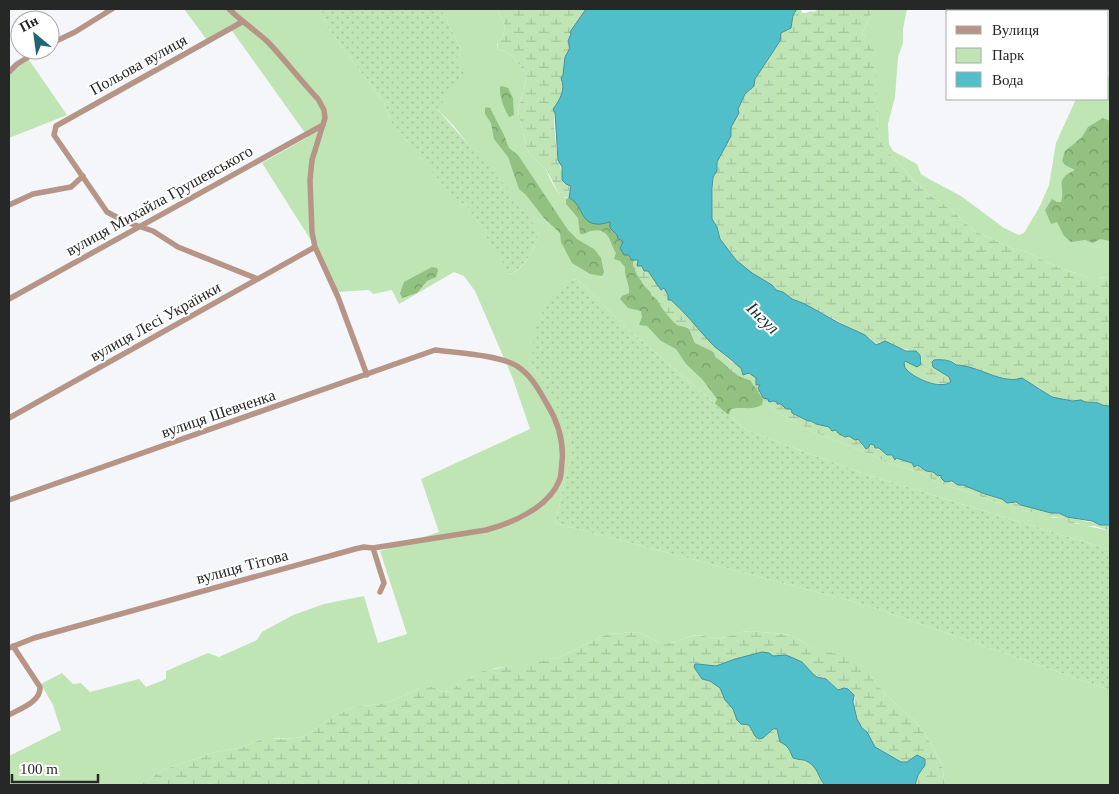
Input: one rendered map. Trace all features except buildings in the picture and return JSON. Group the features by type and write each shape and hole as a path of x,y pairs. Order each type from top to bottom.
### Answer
{"street":[{"path":"60,39 112,9"},
{"path":"229,9 268,43 318,99 324,110 326,118 312,160 310,180 312,232 315,246 338,297 367,375"},
{"name":"Польова вулиця","path":"83,176 54,135 56,126 242,22"},
{"path":"9,72 24,60"},
{"name":"вулиця Михайла Грушевського","path":"9,299 323,125"},
{"path":"9,205 33,194 71,187 83,176 107,212 126,222 153,231 178,247 258,279"},
{"name":"вулиця Лесі Українки","path":"9,418 315,246"},
{"name":"вулиця Шевченка","path":"9,500 436,350"},
{"name":"вулиця Тітова","path":"11,647 34,638 355,549 364,547 374,548 486,530 526,514 554,490 561,474 563,446 549,408 535,383 523,370 506,361 436,350"},
{"path":"374,548 384,583 380,592"},
{"path":"9,715 38,696 40,688 11,647"}],"green space":[{"path":"184,9 321,9 327,26 384,103 391,122 461,205 465,203 511,274 521,267 529,257 539,233 453,125 437,109 455,60 462,52 441,9 497,9 505,26 503,37 497,47 513,57 527,75 518,112 527,149 531,156 546,169 559,194 564,198 569,198 599,224 631,260 635,260 633,262 775,411 814,432 888,463 920,472 938,483 995,502 1054,518 1062,517 1074,523 1110,531 1110,550 862,473 746,430 629,330 578,280 573,279 532,365 563,417 571,440 572,451 555,523 866,605 1110,690 1110,785 945,785 942,764 925,734 916,722 885,694 871,676 832,652 808,645 791,635 752,631 741,632 719,639 699,635 691,636 670,643 660,643 638,632 607,634 558,658 496,668 471,677 451,691 443,692 433,687 422,687 394,700 380,704 354,707 336,715 305,736 261,739 243,747 216,752 163,770 140,785 9,785 9,756 61,730 53,705 41,684 62,673 73,684 81,683 90,692 139,679 146,687 166,679 166,671 208,653 219,657 257,640 262,632 293,615 324,604 364,596 378,643 407,634 380,551 439,532 421,479 530,429 513,379 475,291 464,276 454,272 399,304 392,290 373,294 369,290 338,292 321,256 262,163 308,137 230,28 207,40"},
{"path":"321,9 441,9 462,52 455,60 465,75 437,109 516,198 539,233 529,257 516,271 510,274 465,203 460,205 391,122 384,103 327,26"},
{"path":"497,9 586,9 568,41 570,48 565,64 563,90 554,118 555,135 562,172 572,186 569,198 565,197 563,201 546,169 531,156 527,149 518,112 527,75 513,57 505,51 498,49 498,41 503,37 505,26"},
{"path":"797,9 801,10 802,13 806,13 819,9 869,9 871,15 862,34 866,38 873,39 876,43 878,133 880,141 929,195 944,204 975,231 1011,248 1027,252 1060,268 1091,278 1110,277 1110,406 1102,407 1098,404 1087,404 1082,401 1052,397 1038,387 1020,379 1006,379 939,359 933,367 951,379 951,382 941,384 921,380 906,371 904,367 906,361 921,364 922,360 916,351 880,342 876,345 870,338 776,290 772,285 752,273 736,260 720,239 717,227 712,219 713,177 717,171 719,157 731,136 731,127 739,113 738,109 745,94 754,86 755,79 780,41 781,33 791,28 793,14"},
{"path":"869,9 907,9 903,29 903,43 898,57 895,97 888,124 889,144 893,151 917,164 921,174 927,178 961,196 1004,228 1019,235 1024,233 1040,206 1049,185 1056,143 1076,100 1109,100 1110,77 1110,277 1091,278 1060,268 975,231 944,204 929,195 918,185 880,141 876,77 866,38 862,34 871,15"},
{"path":"22,60 29,60 67,115 9,138 9,70"},
{"path":"500,87 508,88 513,98 514,115 509,117 501,98"},
{"path":"485,108 490,108 509,148 518,155 568,230 577,239 594,249 601,258 604,272 602,276 590,274 572,263 561,242 560,233 519,189 508,157 494,139 491,123 485,114"},
{"path":"1103,118 1110,121 1110,137 1108,139 1110,143 1110,241 1100,239 1093,243 1085,240 1071,242 1064,236 1057,222 1051,224 1045,210 1052,199 1061,202 1062,180 1075,170 1065,165 1062,161 1065,151 1082,137 1088,127"},
{"path":"569,198 576,203 586,218 600,223 610,222 610,228 619,240 623,241 623,245 631,260 635,260 633,265 644,286 651,291 651,295 673,319 689,329 695,343 713,352 739,375 751,380 763,399 762,405 754,408 731,409 728,416 714,406 717,399 702,379 686,364 676,349 661,341 647,326 639,325 642,317 641,311 628,308 620,299 629,293 625,267 620,261 614,259 616,253 606,233 597,230 580,234 578,218 566,204 566,199"},
{"path":"635,260 643,266 644,271 648,271 662,290 664,288 670,299 687,314 712,344 741,368 742,373 746,375 749,373 756,378 756,384 760,385 760,391 771,402 778,402 777,404 781,404 786,409 791,409 792,412 808,421 829,427 831,430 836,430 845,437 849,436 855,440 858,439 863,447 869,447 870,444 874,445 877,449 879,448 896,459 901,458 912,463 914,467 918,465 926,471 933,472 938,476 941,475 946,481 1046,512 1062,514 1092,523 1110,525 1110,531 1095,526 1081,526 1078,523 1070,523 1062,517 1049,517 938,483 920,472 888,463 814,432 775,411 763,399 750,380 735,374 715,357 714,352 695,343 689,329 672,321 658,300 639,278 634,267 633,262"},
{"path":"432,267 437,268 436,277 427,281 417,293 402,298 400,293 404,282"},
{"path":"573,279 578,280 629,330 746,430 862,473 1110,550 1110,690 866,605 555,523 572,451 570,435 556,405 532,365 534,324 562,286"},
{"path":"752,631 791,635 808,645 850,658 863,666 885,694 916,722 925,734 942,764 945,785 915,785 918,775 914,757 907,762 901,762 875,747 859,724 854,706 855,697 839,690 828,681 812,673 802,662 786,655 773,656 769,653 757,653 716,666 698,664 698,671 702,679 710,681 720,688 725,700 733,709 741,724 749,725 755,736 763,738 769,731 777,729 793,758 814,767 825,785 140,785 163,770 216,752 243,747 266,737 276,739 305,736 336,715 354,707 380,704 394,700 422,687 433,687 443,692 451,691 459,684 483,671 558,658 607,634 638,632 660,643 670,643 691,636 699,635 719,639 741,632"}],"water":[{"name":"Інгул","path":"586,9 797,9 793,15 791,28 781,33 780,41 755,79 754,86 745,94 738,109 739,113 731,127 731,136 717,162 717,171 713,177 712,188 712,219 717,227 720,239 736,260 752,273 772,285 776,290 865,335 876,345 885,341 906,351 916,351 920,355 921,364 917,367 905,361 905,368 914,376 926,382 940,385 951,382 949,377 933,367 932,362 934,360 946,360 956,365 1006,379 1022,378 1052,397 1072,401 1096,402 1110,406 1110,525 1100,525 1092,521 1067,517 1059,513 1051,513 1016,502 1007,503 1002,499 963,485 958,485 952,481 945,482 941,475 938,476 933,472 926,471 918,465 914,467 912,463 896,458 895,460 892,455 887,455 879,448 875,448 874,445 870,444 866,449 858,439 855,440 849,436 845,437 836,430 832,431 829,427 808,421 792,413 791,409 786,409 781,404 777,404 777,402 769,402 768,399 763,398 758,388 760,385 756,385 756,378 749,373 743,375 741,368 713,345 682,310 671,300 668,300 668,295 664,288 661,290 648,271 644,271 642,266 637,266 638,260 631,260 629,255 624,255 620,248 623,242 618,239 617,235 610,228 610,222 592,223 587,220 574,201 569,198 571,186 562,180 562,167 558,160 555,113 553,109 563,90 561,78 565,57 570,48 568,41 570,32"},
{"path":"762,652 773,656 786,655 802,662 817,677 826,679 838,690 848,689 854,695 853,702 857,719 875,747 901,762 907,762 917,755 925,759 925,765 918,775 915,785 825,785 811,764 805,760 793,758 787,747 780,742 777,729 773,729 763,738 759,739 755,736 749,725 741,724 737,720 733,709 725,700 720,688 710,681 702,679 694,667 695,664 716,666"}]}
